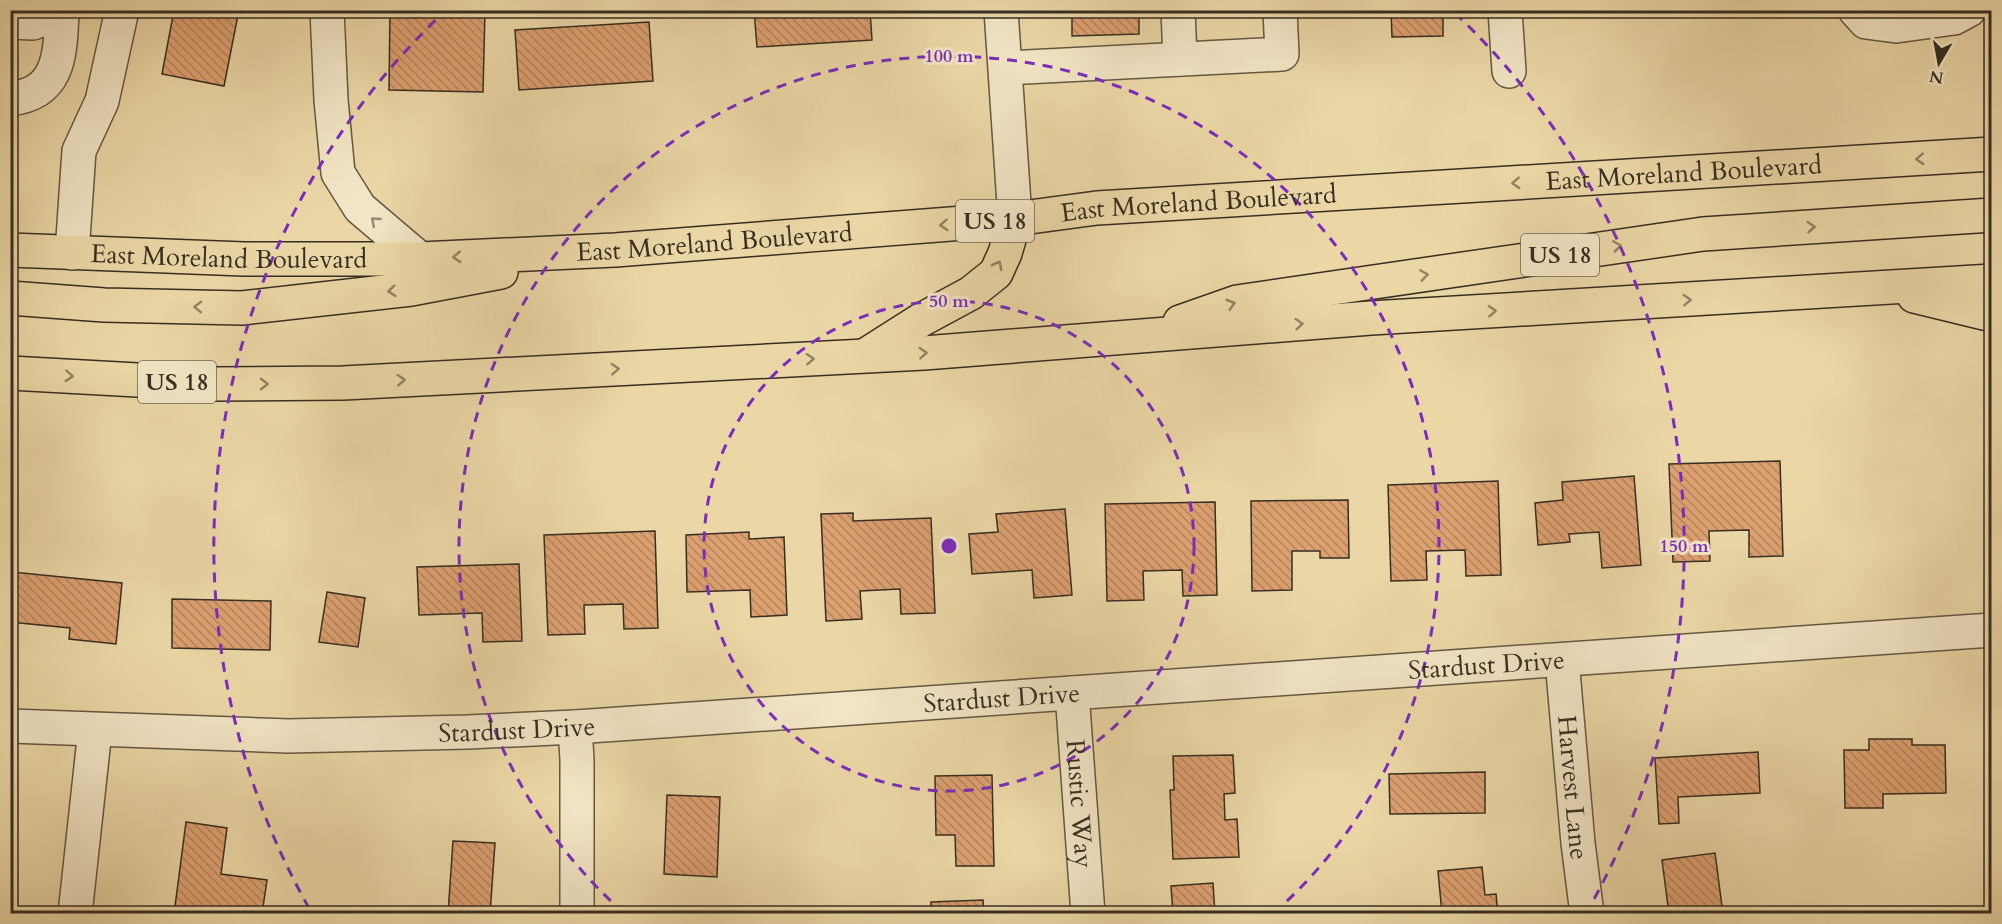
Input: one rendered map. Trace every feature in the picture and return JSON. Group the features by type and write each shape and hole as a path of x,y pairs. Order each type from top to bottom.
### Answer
{"main road":[{"name":"East Moreland Boulevard","path":"10,250 244,259 420,259 615,250 1015,219 1097,208 1987,153"},
{"name":"US 18","path":"10,373 210,384 343,383 865,356 1136,337 1237,302 1703,234 1992,215"},
{"path":"865,356 921,320 970,293 996,273 1005,253 1015,219"},
{"path":"10,298 104,305 242,308 411,289 615,250"},
{"path":"1136,337 1371,318 1992,281"},
{"path":"1883,288 1992,315"}],"street":[{"path":"72,254 79,151 102,101 122,10"},
{"path":"327,10 331,100 338,173 360,208 420,259"},
{"path":"1001,10 1015,219"},
{"path":"1178,10 1180,59"},
{"path":"1006,68 1282,54 1280,10"},
{"path":"1505,10 1509,71"},
{"path":"1855,10 1866,22 1896,26 1954,18 1969,10"},
{"path":"10,22 33,23 63,11 60,54 50,81 25,98 10,99"},
{"name":"Stardust Drive","path":"10,726 288,736 575,727 1992,630"},
{"name":"Harvest Lane","path":"1562,660 1578,843 1587,914"},
{"name":"Rustic Way","path":"1072,693 1088,914"},
{"path":"575,727 577,914"},
{"path":"75,914 95,730"}],"building":[{"path":"174,10 239,10 224,86 162,74"},
{"path":"390,10 485,10 483,92 389,90"},
{"path":"754,10 870,10 872,40 757,47"},
{"path":"1072,10 1139,10 1139,34 1072,36"},
{"path":"1391,10 1443,10 1443,36 1392,37"},
{"path":"1659,10 1758,10 1758,12 1659,14"},
{"path":"649,22 653,81 519,90 515,30"},
{"path":"1780,461 1783,556 1749,557 1749,530 1709,531 1710,561 1673,562 1669,464"},
{"path":"1634,476 1641,565 1602,568 1599,532 1569,534 1570,542 1538,545 1535,503 1563,500 1562,482"},
{"path":"1498,481 1501,575 1466,576 1465,550 1426,551 1427,580 1391,581 1388,485"},
{"path":"1348,500 1349,558 1320,558 1320,551 1292,551 1292,590 1252,591 1251,501"},
{"path":"1215,502 1217,595 1183,596 1182,570 1143,571 1144,600 1107,601 1105,504"},
{"path":"1065,509 1072,595 1034,598 1032,570 972,574 969,534 998,532 996,514"},
{"path":"853,513 853,521 931,518 935,613 901,614 900,589 860,591 862,619 826,621 821,514"},
{"path":"655,531 658,628 624,629 623,604 584,605 585,634 548,635 544,535"},
{"path":"749,532 749,539 784,537 787,615 751,617 750,590 687,592 686,535"},
{"path":"519,564 522,641 483,642 482,613 419,615 417,567"},
{"path":"12,572 122,583 116,644 69,639 70,628 10,622"},
{"path":"327,592 365,598 358,647 319,642"},
{"path":"172,599 271,601 270,650 172,648"},
{"path":"1869,739 1912,739 1912,745 1945,745 1946,793 1883,794 1883,808 1845,808 1844,750 1869,750"},
{"path":"1758,752 1760,793 1678,797 1679,823 1659,824 1655,758"},
{"path":"1233,755 1235,793 1224,794 1225,820 1237,819 1239,857 1173,859 1170,790 1174,790 1173,756"},
{"path":"1485,772 1485,813 1390,814 1389,774"},
{"path":"992,775 994,866 956,866 955,835 936,835 935,776"},
{"path":"667,795 720,797 717,877 664,874"},
{"path":"186,822 227,828 221,874 267,880 262,914 174,914"},
{"path":"453,841 495,843 490,914 448,914"},
{"path":"1715,853 1723,914 1669,914 1662,860"},
{"path":"1482,867 1485,895 1496,894 1498,914 1442,914 1438,871"},
{"path":"1213,883 1215,914 1173,914 1171,886"},
{"path":"983,900 984,914 931,914 931,902"}]}
